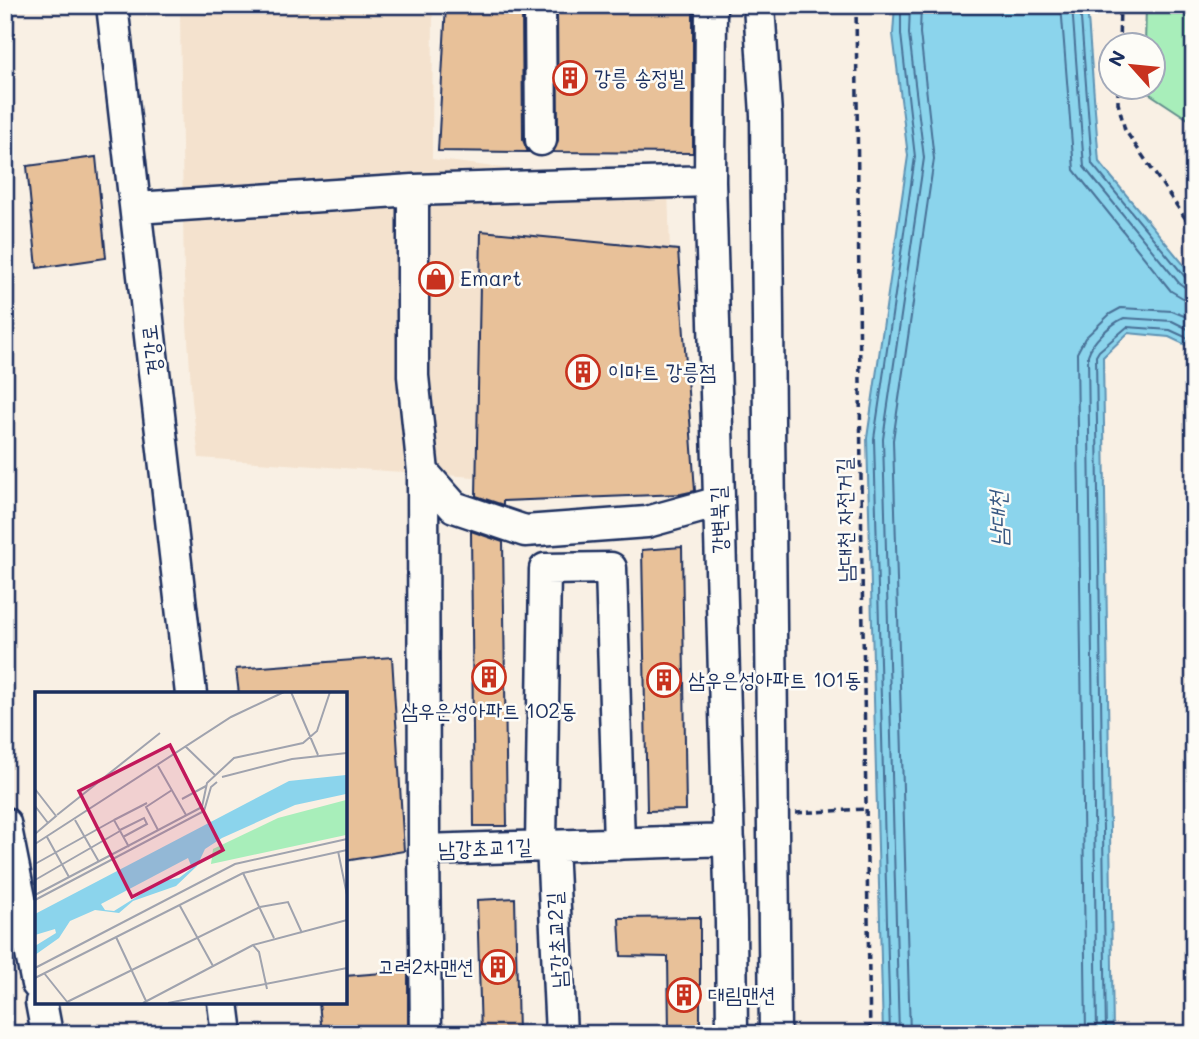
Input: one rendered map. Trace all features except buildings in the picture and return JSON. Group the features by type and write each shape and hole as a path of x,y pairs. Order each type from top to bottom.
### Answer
{"street":[{"name":"경강로","path":"112,5 191,692"},
{"path":"540,5 541,140"},
{"name":"강변북길","path":"711,5 710,181 732,1034"},
{"path":"759,5 766,114 775,1034"},
{"path":"136,208 413,190 710,181"},
{"path":"413,190 413,376 424,472 424,850"},
{"path":"424,472 454,507 525,531 647,522 719,502"},
{"name":"남강초교2길","path":"561,1034 547,846 545,569 611,568 619,844"},
{"path":"5,823 35,974"},
{"name":"남강초교1길","path":"426,1034 424,850 729,840"},
{"path":"41,1004 47,1034"},
{"path":"223,1004 227,1034"}],"path":[{"name":"남대천 자전거길","path":"856,5 870,1034"},
{"path":"1119,32 1120,5"},
{"path":"1118,102 1125,130 1194,231"}],"shaded area":[{"path":"257,5 433,5 432,159 668,189 678,491 199,458 192,401 184,278 180,15 255,12"}],"green space":[{"path":"1146,5 1194,5 1194,123 1162,102 1168,102 1168,32 1145,32"}],"water":[{"name":"남대천","path":"895,5 1087,5 1099,162 1194,277 1194,349 1169,337 1128,333 1103,357 1113,1034 883,1034 867,438 908,156 893,34"}],"place":[{"name":"강릉 송정빌","path":"570,78"},
{"name":"Emart","path":"436,279"},
{"name":"이마트 강릉점","path":"583,372"},
{"name":"삼우은성아파트 102동","path":"489,677"},
{"name":"삼우은성아파트 101동","path":"664,680"},
{"name":"고려2차맨션","path":"498,967"},
{"name":"대림맨션","path":"684,995"}]}
